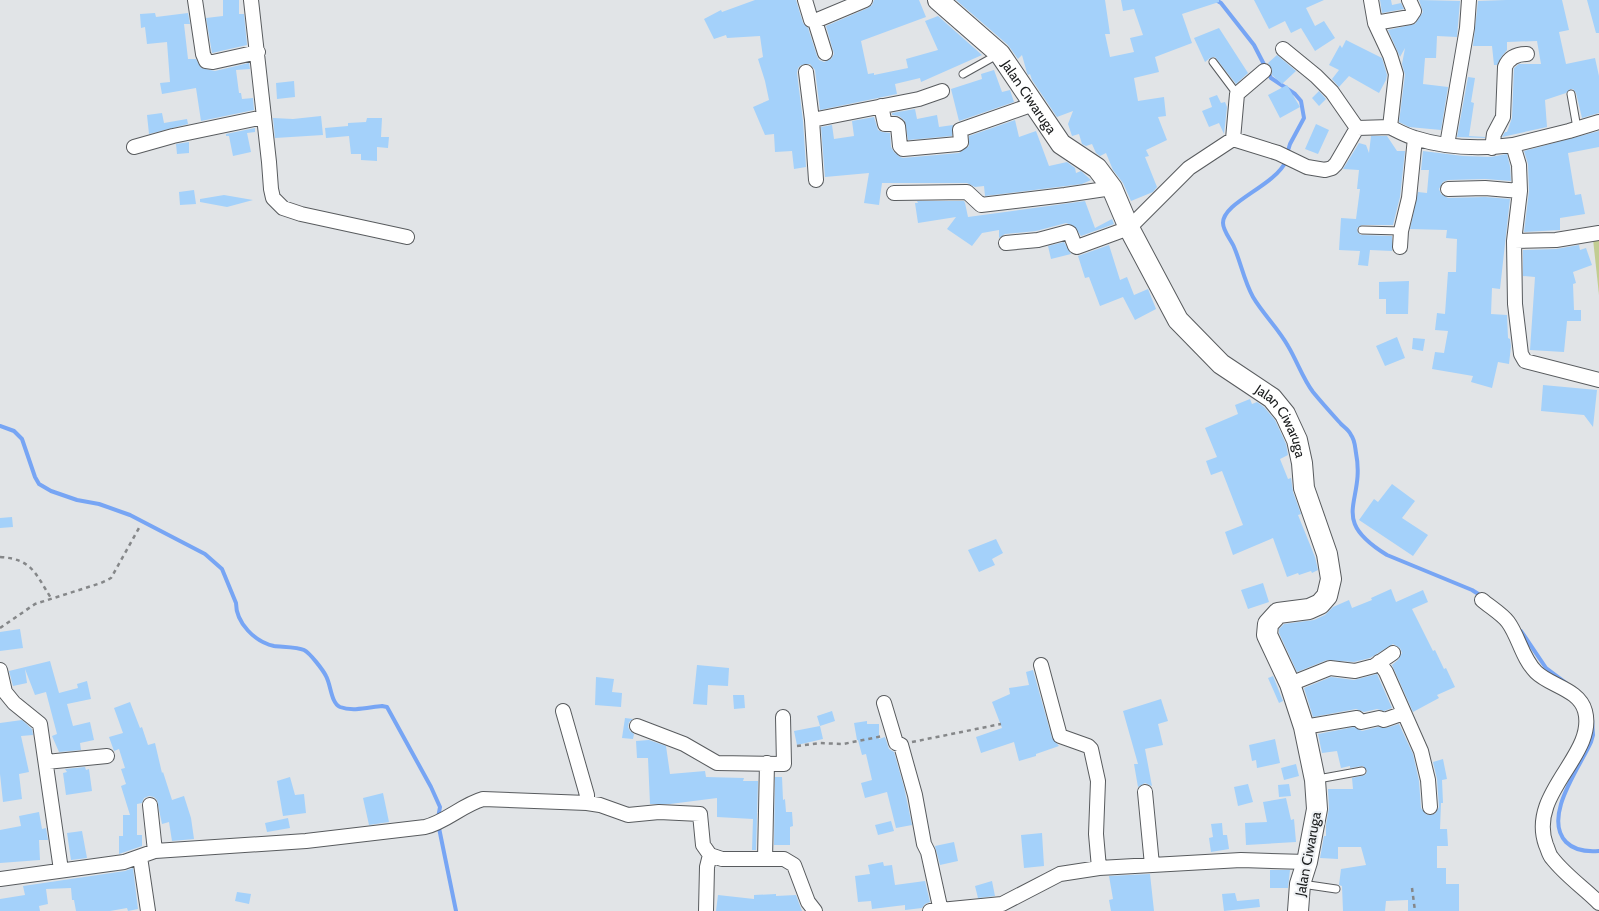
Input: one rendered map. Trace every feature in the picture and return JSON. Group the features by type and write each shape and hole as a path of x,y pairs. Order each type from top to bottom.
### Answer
{"street":[{"path":"195,0 203,54 206,61 213,62 258,52"},
{"path":"251,0 271,189 276,202 283,208 301,214 407,237"},
{"path":"804,0 811,20 814,21 825,53"},
{"path":"814,21 865,0"},
{"name":"Jalan Ciwaruga","path":"938,0 1000,54 1061,144 1097,168 1112,188 1129,228 1178,320 1221,364 1272,398 1285,414 1296,440 1302,463 1304,488 1327,554 1331,579 1327,596 1320,604 1309,608 1278,613 1268,624 1267,635 1290,684 1304,727 1315,780 1318,809 1307,862 1300,884 1298,911"},
{"path":"1371,0 1375,23 1390,55 1396,74 1390,127"},
{"path":"1375,23 1410,18 1414,12 1408,0"},
{"path":"1447,145 1467,28 1469,0"},
{"path":"1283,49 1332,92 1356,128"},
{"path":"1492,148 1494,134 1503,118 1504,112 1505,67 1510,58 1527,54"},
{"path":"1233,139 1237,94 1264,71"},
{"path":"806,72 812,120 816,180"},
{"path":"812,120 919,98 942,91"},
{"path":"881,106 884,124 895,124 898,126 902,149 958,144 961,142 960,130 1034,104"},
{"path":"134,147 173,136 264,117"},
{"path":"1356,128 1390,127 1415,138 1447,145 1492,148 1513,145 1599,122"},
{"path":"1233,139 1278,153 1307,167 1325,170 1332,168 1336,164 1356,128"},
{"path":"1400,247 1401,231 1409,198 1415,138"},
{"path":"1006,243 1038,240 1068,232 1077,247 1129,228 1189,168 1233,139"},
{"path":"1513,145 1519,165 1520,191 1514,241 1515,304 1521,354 1525,362 1599,380"},
{"path":"894,193 967,192 981,205 1066,196 1112,188"},
{"path":"1448,189 1478,188 1520,191"},
{"path":"1514,241 1556,240 1599,232"},
{"path":"1482,600 1508,622 1528,662 1536,673 1577,697 1585,710 1586,728 1582,740 1548,800 1543,821 1543,836 1551,857 1599,903"},
{"path":"1290,684 1324,669 1355,671 1374,666 1393,653"},
{"path":"1379,662 1386,672 1421,751 1428,780 1430,807"},
{"path":"1041,665 1060,736 1088,746 1091,749 1098,781 1096,834 1100,868"},
{"path":"0,670 5,692 14,703 40,724 61,870"},
{"path":"884,703 915,795 924,844 928,852 941,910"},
{"path":"562,711 587,795 587,802"},
{"path":"1304,727 1357,718 1361,722 1379,718 1384,720 1404,713"},
{"path":"637,726 684,744 717,763 784,764 783,718"},
{"path":"46,762 107,756"},
{"path":"765,859 767,763"},
{"path":"1145,792 1152,865"},
{"path":"0,880 124,862 155,851 306,841 425,827 438,824 474,802 483,800 587,802 628,815 659,812 700,814 704,846 710,855 722,859 784,859 794,865 808,902 815,911"},
{"path":"150,805 155,851"},
{"path":"706,911 707,867 710,855"},
{"path":"140,857 148,911"},
{"path":"930,911 1002,904 1060,874 1100,868 1241,860 1307,862"}],"lane":[{"path":"963,74 1000,54"},
{"path":"1213,62 1237,94"},
{"path":"1571,94 1577,128"},
{"path":"1362,230 1401,231"},
{"path":"1315,780 1362,771"},
{"path":"1300,884 1336,889"}],"path":[{"path":"0,628 35,604 101,583 110,578 139,528"},
{"path":"0,557 15,558 30,566 51,598"},
{"path":"785,747 820,743 843,744 947,736 1001,724"},
{"path":"1412,888 1415,911"}],"green space":[{"path":"1593,239 1599,240 1599,295"}],"building":[{"path":"223,0 239,0 239,14 244,14 247,45 212,53 206,18 223,16"},
{"path":"755,0 796,0 803,23 808,28 817,56 819,60 824,62 831,59 834,54 826,26 868,8 874,0 919,0 926,17 861,41 868,74 874,73 874,75 908,68 906,59 938,50 925,21 938,16 982,55 921,82 920,78 895,84 897,94 820,110 815,70 810,64 801,65 797,73 806,167 794,169 792,151 775,152 774,134 765,135 753,107 769,100 758,59 763,57 760,36 727,38 726,35 714,39 704,19 721,10 722,12"},
{"path":"956,0 1105,0 1110,34 1105,34 1110,57 1134,52 1130,38 1143,35 1134,9 1123,11 1121,0 1219,0 1219,2 1182,14 1192,43 1155,57 1159,72 1134,78 1138,101 1164,97 1166,116 1158,117 1167,140 1146,150 1149,156 1145,157 1157,187 1153,192 1131,201 1123,183 1113,170 1106,153 1100,156 1096,153 1092,144 1086,146 1082,144 1079,134 1072,136 1068,124 1073,111 1057,117 1030,74 1028,75 1022,55 1018,59 1008,45"},
{"path":"1254,0 1324,0 1306,8 1315,26 1324,21 1335,38 1315,51 1301,28 1291,33 1285,21 1269,29"},
{"path":"1380,0 1391,0 1392,5 1401,3 1404,9 1382,13"},
{"path":"1419,0 1460,1 1457,37 1437,36 1436,58 1425,58 1423,84 1448,87 1441,130 1409,127 1399,122 1405,75 1402,64 1405,48 1400,57 1388,30 1415,24 1423,12"},
{"path":"1562,0 1569,30 1559,32 1566,64 1595,58 1599,76 1599,113 1582,118 1576,93 1573,89 1570,89 1566,93 1545,100 1547,127 1502,137 1507,132 1512,118 1514,68 1519,64 1541,64 1537,41 1507,42 1507,50 1497,65 1494,65 1492,46 1473,46 1478,1"},
{"path":"1587,0 1599,0 1599,33 1596,33"},
{"path":"155,13 156,17 188,13 190,24 184,24 188,59 196,59 201,68 215,71 249,63 250,69 236,70 239,93 241,93 242,99 253,98 254,110 201,121 196,88 162,94 160,83 170,82 167,42 147,44 145,27 141,28 140,14"},
{"path":"1219,28 1248,73 1236,84 1215,57 1205,62 1194,38"},
{"path":"1346,40 1382,58 1387,75 1379,93 1349,76 1339,87 1332,79 1339,70 1329,65 1340,45 1342,48"},
{"path":"1277,55 1296,71 1282,84 1272,75 1272,69 1268,63"},
{"path":"994,70 1002,92 1010,90 1014,102 959,121 951,89 982,79 981,74"},
{"path":"1468,77 1475,78 1471,102 1474,103 1469,136 1485,138 1457,137"},
{"path":"294,81 295,97 277,99 276,83"},
{"path":"1287,85 1300,107 1280,118 1268,95"},
{"path":"1319,91 1326,99 1319,106 1312,98"},
{"path":"1217,95 1221,103 1225,102 1227,107 1224,134 1219,123 1209,127 1202,111 1212,107 1209,98"},
{"path":"915,109 917,119 937,115 939,127 953,125 952,136 908,140 905,121 899,116 892,115 892,113"},
{"path":"162,113 164,123 187,119 188,124 149,134 147,115"},
{"path":"321,116 323,135 275,138 273,118 293,119"},
{"path":"874,117 878,130 890,133 891,147 894,152 903,158 959,153 969,146 969,136 1015,120 1019,137 1036,131 1049,166 1067,162 1075,168 1076,173 1081,171 1091,180 1082,184 985,196 984,186 975,187 967,183 882,183 879,205 864,203 869,173 825,177 821,127 832,125 834,139 854,136 852,121"},
{"path":"367,118 382,118 381,137 389,137 388,148 377,147 377,161 361,160 361,154 351,154 349,136 326,138 325,128 348,126 348,123 366,122"},
{"path":"1316,124 1329,130 1318,154 1305,149"},
{"path":"255,128 255,132 247,133 251,152 233,156 229,136 226,136 226,134"},
{"path":"1599,131 1599,147 1568,153 1575,195 1581,194 1585,214 1560,218 1560,230 1524,232 1529,191 1528,164 1524,151"},
{"path":"1371,136 1387,136 1397,151 1405,151 1400,197 1393,225 1362,225 1357,228 1358,233 1361,235 1392,236 1392,251 1370,250 1368,266 1358,265 1360,251 1339,250 1341,218 1356,219 1360,189 1357,189 1359,170 1343,169 1359,143 1366,145 1369,153"},
{"path":"189,142 189,153 177,154 176,144"},
{"path":"1423,151 1491,157 1507,154 1511,181 1485,179 1448,180 1443,182 1439,189 1441,194 1448,198 1485,197 1510,199 1500,289 1492,288 1491,314 1507,315 1508,338 1510,339 1511,346 1509,364 1498,362 1492,388 1471,382 1473,376 1432,369 1435,352 1444,353 1448,331 1435,330 1437,313 1445,314 1448,272 1456,272 1457,239 1446,238 1447,230 1410,229 1418,192 1427,193 1429,170 1421,170"},
{"path":"194,190 196,204 180,205 179,192"},
{"path":"224,195 253,200 227,207 200,202 200,199"},
{"path":"917,201 964,201 968,217 1085,201 1095,228 1112,219 1114,224 1081,236 1074,226 1066,223 1036,231 1005,234 999,238 999,230 982,233 972,246 947,229 956,217 918,223 915,203 918,203"},
{"path":"1064,242 1071,254 1051,259 1048,246"},
{"path":"1109,245 1120,280 1127,277 1134,295 1148,289 1156,309 1135,320 1123,297 1100,306 1089,277 1085,278 1078,256"},
{"path":"1579,245 1580,250 1586,248 1592,265 1573,272 1576,283 1573,284 1574,310 1581,310 1581,321 1567,321 1564,352 1530,350 1535,277 1523,276 1523,250 1556,249"},
{"path":"1409,281 1408,314 1386,314 1386,299 1379,299 1379,282"},
{"path":"1397,337 1405,358 1385,366 1376,346"},
{"path":"1413,338 1425,339 1423,351 1412,349"},
{"path":"1543,385 1597,390 1593,427 1584,415 1541,411"},
{"path":"1250,399 1252,404 1257,402 1264,407 1275,420 1286,444 1288,455 1280,459 1288,479 1291,478 1293,492 1301,514 1298,515 1315,557 1318,570 1312,573 1311,571 1299,575 1298,573 1287,577 1273,538 1233,555 1225,532 1243,525 1222,471 1211,475 1206,461 1217,457 1205,428 1238,414 1235,405"},
{"path":"1392,484 1415,501 1402,518 1428,535 1413,556 1359,520 1374,499 1378,502"},
{"path":"12,517 13,527 0,528 0,518"},
{"path":"996,539 1003,553 992,559 995,565 979,572 968,550"},
{"path":"1263,583 1269,602 1248,609 1241,590"},
{"path":"1391,589 1396,602 1423,590 1428,602 1412,609 1433,651 1435,650 1444,669 1446,668 1455,687 1437,695 1439,698 1413,712 1392,665 1402,653 1400,648 1393,644 1370,658 1354,662 1327,660 1297,672 1279,633 1279,629 1284,624 1314,620 1325,615 1333,607 1349,600 1352,608 1372,600 1371,598"},
{"path":"20,629 23,648 0,651 0,632"},
{"path":"50,661 59,693 78,688 77,684 87,681 91,699 67,704 73,726 90,722 94,740 80,743 81,750 59,752 52,736 57,734 46,692 35,695 25,669 27,683 13,686 9,671"},
{"path":"697,665 729,668 728,686 708,685 707,705 693,704"},
{"path":"1033,670 1052,738 1059,746 1019,761 1014,742 981,753 976,737 1002,728 992,702 1010,694 1009,688 1029,685 1026,672"},
{"path":"1377,674 1392,708 1384,711 1377,709 1364,712 1356,709 1313,717 1304,688 1331,677 1354,680"},
{"path":"1273,676 1283,701 1279,703 1268,678"},
{"path":"596,677 614,679 612,692 622,693 621,707 595,705"},
{"path":"733,695 744,695 745,708 734,709"},
{"path":"1161,699 1168,721 1158,724 1163,745 1145,749 1152,786 1145,783 1138,787 1134,764 1138,764 1123,711"},
{"path":"130,702 148,745 155,743 162,773 172,800 184,796 191,818 194,839 172,841 169,822 162,824 157,800 149,796 144,798 142,803 137,804 137,835 142,835 142,846 119,854 119,836 123,836 123,815 130,815 121,786 126,784 121,769 125,768 119,749 114,751 109,737 123,733 114,708"},
{"path":"832,711 835,721 820,726 817,716"},
{"path":"625,718 633,719 629,722 628,727 634,734 633,739 622,738"},
{"path":"22,720 32,729 33,735 21,736 29,772 19,774 22,799 3,802 0,774 0,723"},
{"path":"867,721 867,724 879,724 879,739 885,737 889,749 894,752 912,825 896,828 887,792 865,798 861,783 872,780 866,754 862,755 857,740 854,723"},
{"path":"1399,724 1413,754 1419,781 1421,808 1427,815 1435,814 1439,807 1437,779 1433,762 1443,759 1447,779 1442,780 1443,803 1441,803 1440,829 1447,829 1448,846 1437,846 1437,868 1446,868 1446,884 1459,884 1459,911 1408,911 1408,900 1386,901 1385,911 1343,911 1342,886 1339,885 1341,869 1366,865 1361,847 1338,847 1338,859 1320,858 1324,836 1326,836 1329,808 1328,789 1353,789 1352,778 1365,775 1367,771 1363,766 1341,768 1337,751 1322,753 1318,734 1354,727 1362,731 1378,727 1386,728"},
{"path":"820,726 823,739 797,745 794,731"},
{"path":"1275,739 1280,763 1257,768 1256,760 1252,761 1249,745"},
{"path":"649,740 666,746 670,774 705,771 706,777 744,778 743,781 758,781 756,850 752,850 753,819 717,817 717,798 670,804 650,804 648,758 637,758 636,741"},
{"path":"1296,764 1299,776 1284,780 1281,768"},
{"path":"85,767 86,770 89,769 92,791 66,795 63,773 67,772 65,769"},
{"path":"290,777 295,795 304,794 306,813 283,816 277,781"},
{"path":"775,777 782,777 783,800 785,799 786,812 792,812 793,826 790,827 790,845 774,845"},
{"path":"1248,784 1253,802 1238,806 1234,787"},
{"path":"1289,784 1291,796 1279,797 1278,785"},
{"path":"383,793 389,822 369,825 363,798"},
{"path":"1286,798 1291,820 1294,819 1296,842 1246,845 1245,823 1267,822 1263,802"},
{"path":"39,812 42,829 46,828 48,840 39,840 40,860 0,863 0,830 21,826 19,816"},
{"path":"288,818 290,828 267,832 265,823"},
{"path":"891,821 894,831 878,835 875,825"},
{"path":"1222,823 1223,835 1227,835 1229,849 1211,852 1209,838 1213,837 1211,824"},
{"path":"82,831 87,858 71,860 67,833"},
{"path":"1042,833 1044,866 1024,868 1021,835"},
{"path":"954,842 958,861 940,865 935,846"},
{"path":"883,862 884,866 892,865 895,885 925,881 930,902 922,908 905,910 905,905 872,909 871,901 858,902 855,876 870,874 868,865"},
{"path":"133,868 138,909 128,911 127,908 110,911 76,911 74,900 72,900 71,888 46,889 48,904 39,906 40,911 0,911 0,899 25,895 23,886 125,871"},
{"path":"1270,870 1290,870 1288,888 1270,888"},
{"path":"1150,874 1154,911 1111,911 1109,900 1113,899 1109,876"},
{"path":"992,881 995,896 978,898 975,886"},
{"path":"237,892 251,894 249,904 235,901"},
{"path":"1235,893 1237,901 1259,899 1260,907 1224,911 1222,894"},
{"path":"776,894 776,896 796,895 802,911 716,911 718,895 754,899 754,895"}],"waterway":[{"path":"1216,0 1221,3 1254,45 1271,78 1295,94 1301,101 1304,118 1290,144 1287,154"},
{"path":"1286,161 1272,178 1231,208 1225,215 1223,226 1233,244 1250,291 1257,303 1284,339 1309,387 1353,439 1358,470 1353,520 1358,530 1369,542 1387,555 1472,590 1483,597"},
{"path":"0,426 14,431 22,439 39,484 51,491 77,500 99,504 130,515 205,554 222,569 236,603 239,618 248,630 267,644 298,648 307,652 326,676 337,705 350,709 387,707 431,787 440,807 438,818"},
{"path":"1521,631 1546,668 1566,683"},
{"path":"1592,718 1593,735 1591,742 1565,792 1558,819 1560,832 1566,842 1581,850 1599,851"},
{"path":"439,828 456,911"}]}
